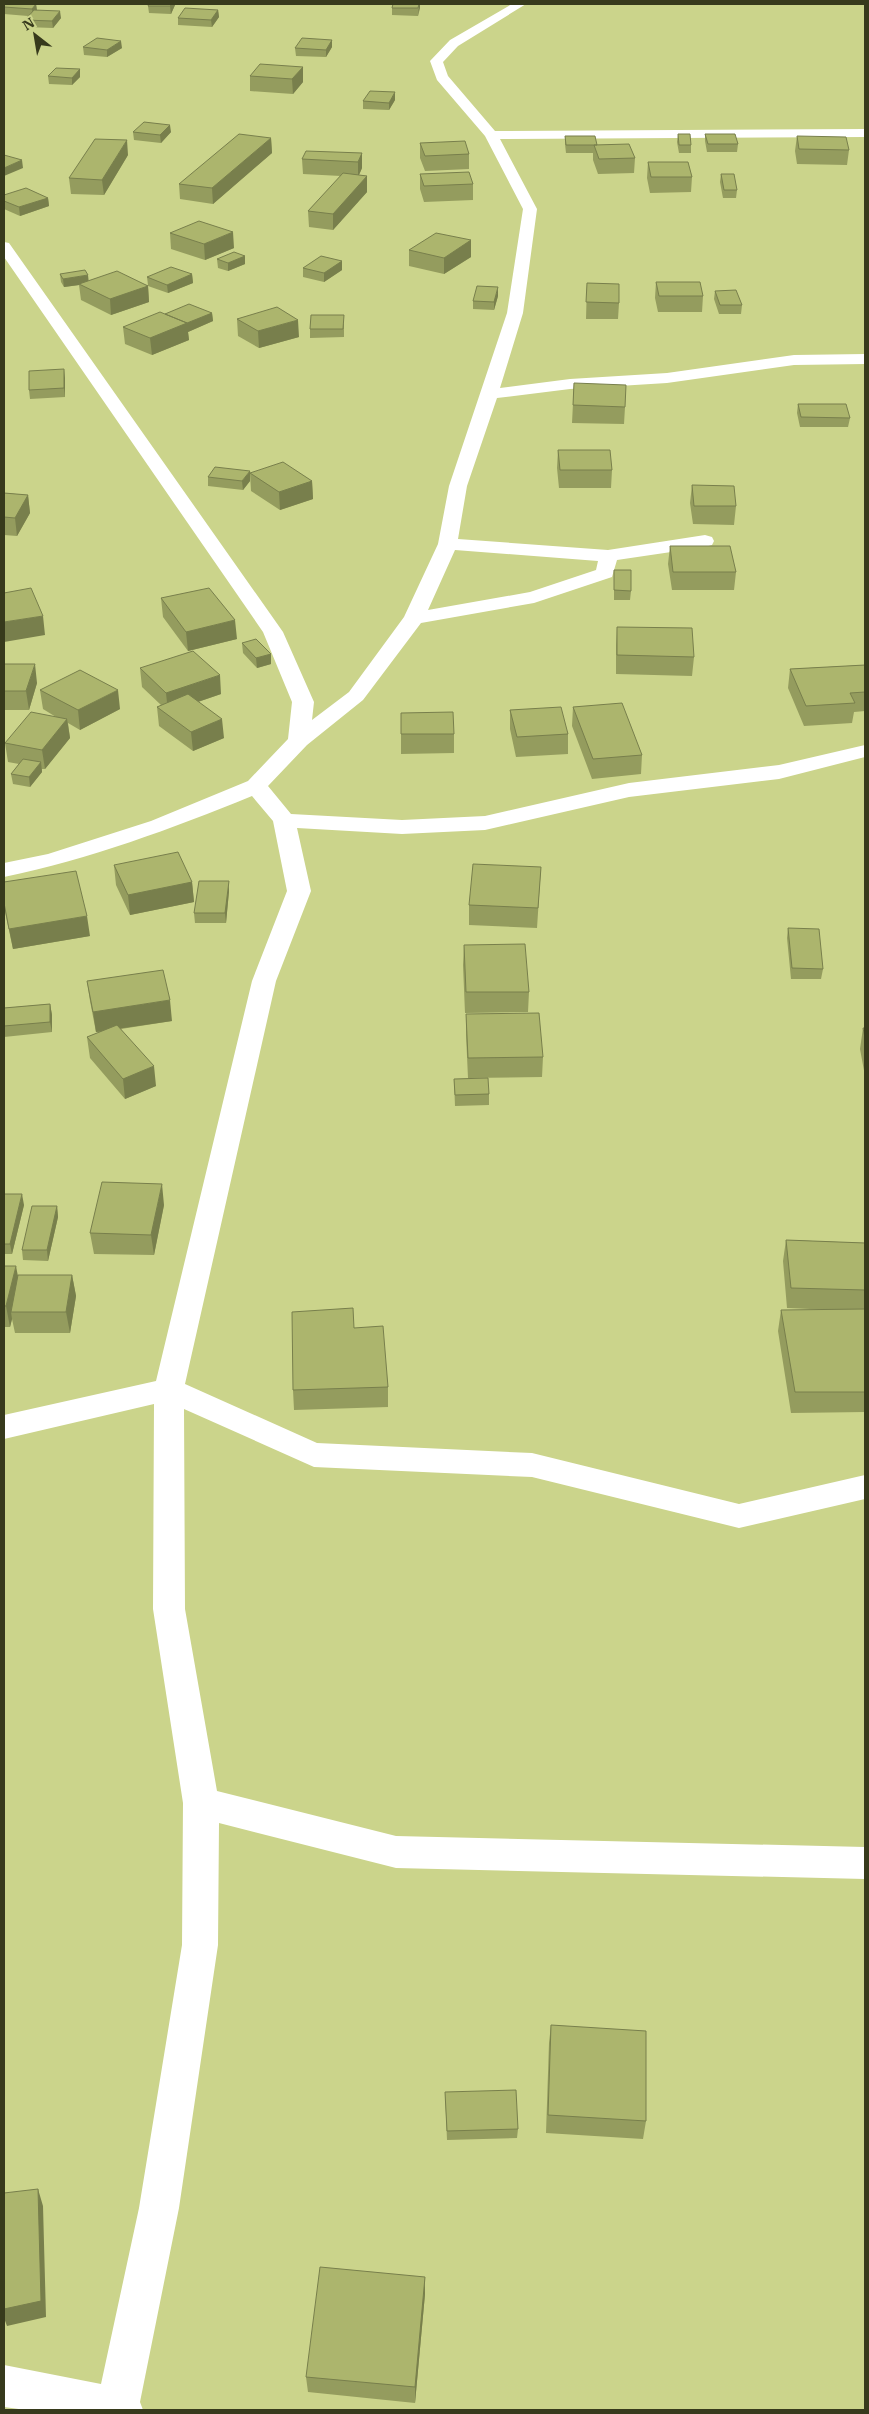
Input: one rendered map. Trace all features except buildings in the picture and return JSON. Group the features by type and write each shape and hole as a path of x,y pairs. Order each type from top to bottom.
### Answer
{"street":[{"path":"4,870 53,860 159,826 256,786 299,740 356,696 414,618 448,544 458,486 490,394 515,313 530,209 491,136 442,77 436,61 454,43 520,4"},
{"path":"491,136 865,133"},
{"path":"4,246 274,632 303,702 299,740"},
{"path":"490,394 570,384 667,378 794,360 865,359"},
{"path":"448,544 608,556 705,541"},
{"path":"414,618 534,597 605,573 608,556"},
{"path":"284,820 402,827 485,823 629,790 779,772 865,752"},
{"path":"4,2386 118,2409 159,2208 200,1945 201,1803 169,1609 169,1389 264,981 299,891 284,820 256,786"},
{"path":"4,1428 169,1389 314,1455 532,1466 739,1516 865,1487"},
{"path":"201,1803 396,1852 865,1863"}]}
